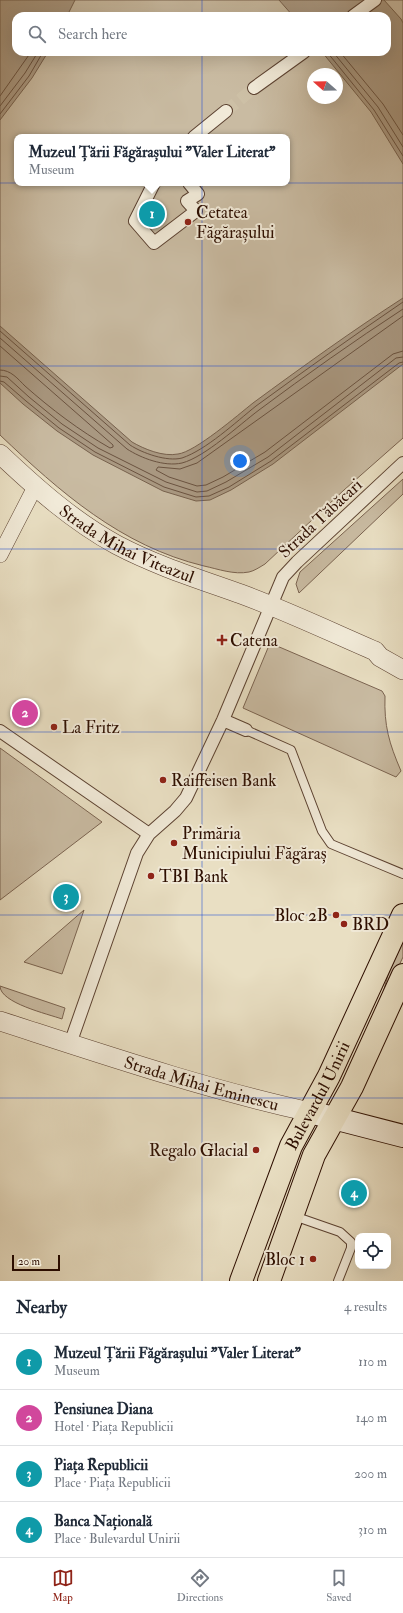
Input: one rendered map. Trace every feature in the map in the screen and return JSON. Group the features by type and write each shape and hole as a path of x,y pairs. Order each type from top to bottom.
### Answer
{"main road":[{"name":"Bulevardul Unirii","path":"241,1281 291,1146 329,1076 403,914"},
{"name":"Bulevardul Unirii","path":"269,1281 314,1155 352,1087 403,975"},
{"name":"Strada Mihai Eminescu","path":"310,1112 403,1136"}],"street":[{"path":"358,12 374,0"},
{"path":"254,88 298,56"},
{"path":"198,134 226,111"},
{"path":"152,186 135,221 154,243 196,211 187,201 198,194 191,186"},
{"name":"Strada Mihai Viteazul","path":"0,454 35,487 77,520 117,545 177,573 270,606 375,651"},
{"name":"Strada Tăbăcari","path":"70,1044 131,867 140,847 149,834 175,811 186,798 223,720 283,577 288,570 403,464"},
{"path":"0,555 35,487"},
{"path":"375,651 383,650 403,656"},
{"path":"375,651 380,657 403,670"},
{"path":"223,720 246,730"},
{"path":"0,731 149,834"},
{"name":"Strada Mihai Eminescu","path":"0,1021 120,1060 267,1102 310,1112"}],"lane":[{"path":"246,730 291,750 322,831 331,844 403,874"},
{"path":"292,1215 340,1232 351,1242 351,1248 338,1281"}],"shaded area":[{"path":"0,0 403,0 403,438 344,490 265,564 257,569 243,573 204,566 174,557 146,545 119,531 93,514 46,477 0,435"},
{"path":"403,479 403,494 299,593 296,584 300,572"},
{"path":"270,643 382,691 385,696 386,726 393,752 401,771 396,777 243,708"},
{"path":"0,748 102,822 0,900"},
{"path":"84,910 62,974 24,962"},
{"path":"403,936 403,957 348,1073 347,1071 383,993 392,960"},
{"path":"0,986 65,1008 62,1019 16,1003 2,992"}],"water":[{"path":"0,0 75,0 69,12 12,12 12,56 46,56 32,78 0,120"},
{"path":"279,0 384,0 401,19 403,23 403,164 371,112 343,78 343,68 335,68 325,56 391,56 391,12 290,12"},
{"path":"403,298 403,364 273,464 231,490 210,500 196,501 163,491 93,455 57,431 23,404 0,383 0,326 132,442 148,450 172,455 178,454 195,447 253,403 365,323"}],"tunnel":[{"path":"226,111 254,88"}],"place":[{"name":"Muzeul Țării Făgărașului \"Valer Literat\"","path":"152,214"},
{"name":"Cetatea Făgărașului","path":"188,222"},
{"name":"Catena","path":"222,640"},
{"name":"Pensiunea Diana","path":"25,713"},
{"name":"La Fritz","path":"54,727"},
{"name":"Raiffeisen Bank","path":"163,780"},
{"name":"Primăria Municipiului Făgăraș","path":"174,843"},
{"name":"TBI Bank","path":"151,876"},
{"name":"Piața Republicii","path":"66,897"},
{"name":"Bloc 2B","path":"336,915"},
{"name":"BRD","path":"344,924"},
{"name":"Regalo Glacial","path":"256,1150"},
{"name":"Banca Națională","path":"354,1193"},
{"name":"Bloc 1","path":"313,1259"}]}
